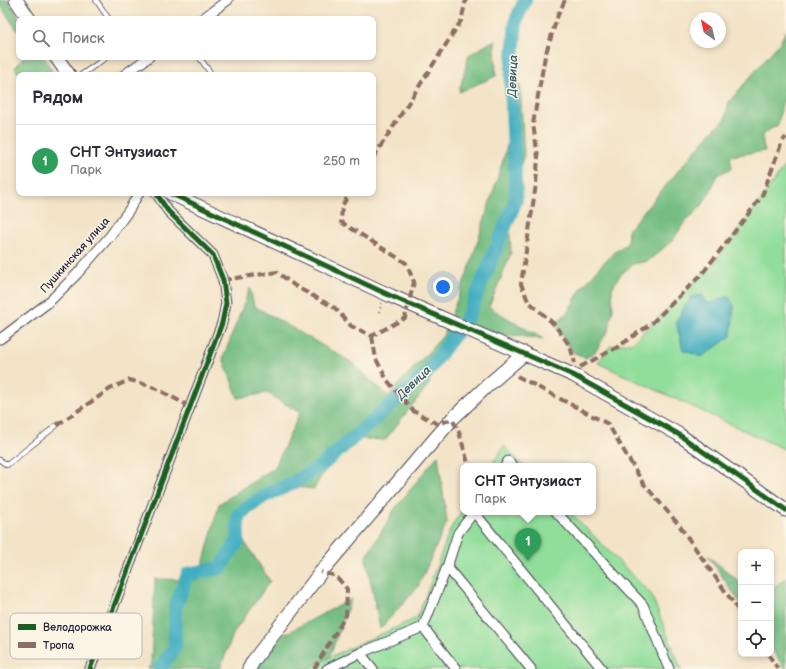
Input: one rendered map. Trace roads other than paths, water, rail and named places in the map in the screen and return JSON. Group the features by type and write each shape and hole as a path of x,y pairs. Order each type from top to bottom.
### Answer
{"street":[{"path":"16,0 28,16"},
{"path":"206,16 228,0"},
{"path":"58,60 67,72"},
{"path":"127,72 142,60"},
{"name":"Пушкинская улица","path":"0,339 50,302 77,274 110,236 137,196"},
{"path":"111,613 222,323 226,303 223,280 213,255 168,211 158,196"},
{"path":"176,196 387,297 525,353 574,375 678,434 786,510"},
{"path":"249,669 254,660 321,572 452,419 525,353"},
{"path":"327,669 360,653 423,627 447,567 458,533 472,515"},
{"path":"476,515 602,669"},
{"path":"559,515 643,606 669,669"},
{"path":"447,567 531,669"},
{"path":"423,627 456,669"},
{"path":"360,653 374,669"},
{"path":"90,669 94,659"}],"lane":[{"path":"96,0 107,16"},
{"path":"85,72 103,60"},
{"path":"201,60 210,72"},
{"path":"0,460 7,465 57,425"}],"water":[{"path":"703,295 706,303 729,297 734,306 731,336 702,357 683,350 676,321 691,297"}],"waterway":[{"name":"Девица","path":"160,669 175,647 175,608 188,574 220,568 238,541 238,515 264,496 293,483 322,465 426,374 468,316 516,200 511,83 516,20 525,0"}],"place":[{"name":"СНТ Энтузиаст","path":"528,561"}]}
